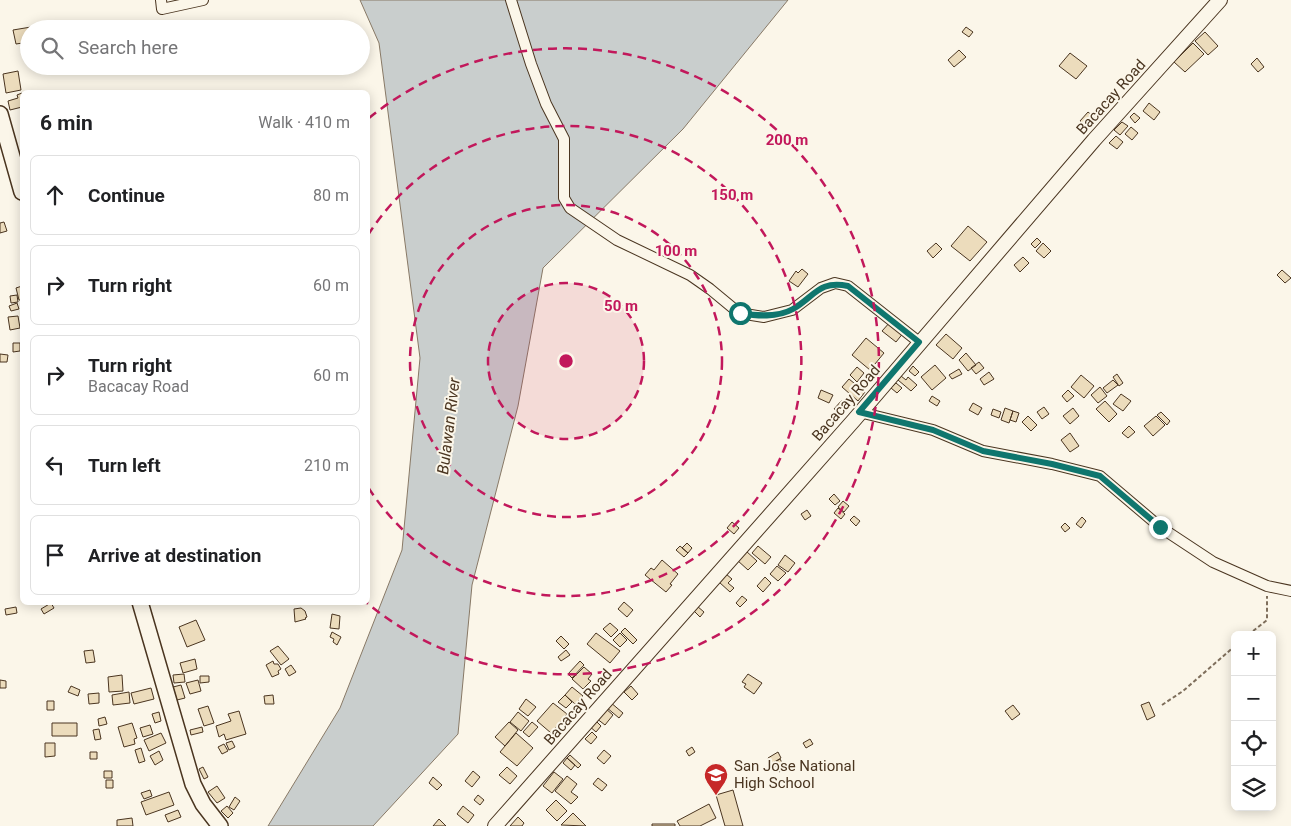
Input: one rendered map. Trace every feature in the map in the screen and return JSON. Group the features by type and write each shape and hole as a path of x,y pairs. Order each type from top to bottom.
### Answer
{"main road":[{"name":"Bacacay Road","path":"495,826 859,412 1094,140 1220,0"},
{"path":"0,114 3,133 20,186"},
{"path":"141,605 193,784 203,804 220,826"}],"street":[{"path":"161,0 162,9 202,0"},
{"path":"511,0 546,104 564,140 564,198 570,208 617,240 690,276 740,313 764,317 792,310 821,288 835,283 848,286 919,342"},
{"path":"859,412 933,430 983,451 1052,464 1100,476 1160,527 1213,562 1267,586 1291,591"}],"path":[{"path":"1253,631 1267,620 1267,586"},
{"path":"1162,704 1183,691 1231,649"}],"water":[{"name":"Bulawan River","path":"360,0 788,0 683,129 543,268 518,406 472,585 458,734 373,826 268,826 340,708 402,550 420,358 379,43"}],"building":[{"path":"966,27 973,32 969,37 962,32"},
{"path":"20,29 20,43 16,44 13,30"},
{"path":"1205,32 1218,46 1208,55 1195,41"},
{"path":"1193,43 1204,54 1185,72 1174,62"},
{"path":"959,50 966,57 954,67 948,60"},
{"path":"1070,53 1087,66 1076,79 1059,66"},
{"path":"1257,58 1264,67 1258,72 1251,64"},
{"path":"18,71 21,90 6,93 3,74"},
{"path":"20,94 20,108 10,110 8,101 18,98 17,95"},
{"path":"1149,103 1160,112 1154,120 1143,111"},
{"path":"1088,112 1095,118 1087,128 1080,121"},
{"path":"1134,113 1140,118 1135,123 1130,117"},
{"path":"1122,122 1128,126 1120,135 1114,130"},
{"path":"1131,127 1138,133 1132,140 1125,134"},
{"path":"1116,136 1123,142 1117,149 1109,143"},
{"path":"4,222 7,231 0,233 0,223"},
{"path":"968,226 987,242 970,261 951,246"},
{"path":"1037,238 1041,242 1035,248 1031,244"},
{"path":"936,243 942,249 933,258 927,251"},
{"path":"1043,243 1051,251 1044,258 1036,251"},
{"path":"1023,257 1029,263 1020,272 1014,265"},
{"path":"802,269 808,274 798,287 789,281 796,271 798,273"},
{"path":"1282,270 1291,278 1285,283 1277,275"},
{"path":"20,287 20,300 19,300 16,288"},
{"path":"17,295 18,302 11,303 10,296"},
{"path":"17,303 19,309 11,311 9,306"},
{"path":"18,316 20,328 10,330 8,317"},
{"path":"891,321 904,332 896,342 882,331"},
{"path":"946,334 962,348 953,359 936,345"},
{"path":"866,338 884,353 870,370 852,355"},
{"path":"13,343 20,343 20,351 13,352"},
{"path":"966,353 976,365 968,371 959,360"},
{"path":"0,354 8,355 7,362 0,362"},
{"path":"979,362 984,368 976,374 971,368"},
{"path":"935,365 946,378 932,390 921,377"},
{"path":"913,366 919,372 915,376 909,371"},
{"path":"857,367 864,373 857,382 850,375"},
{"path":"959,369 962,374 952,379 949,375"},
{"path":"989,372 994,379 984,385 980,379"},
{"path":"1117,374 1123,383 1119,386 1113,377"},
{"path":"1081,375 1094,386 1084,398 1071,387"},
{"path":"901,376 906,380 908,377 917,385 911,391 898,380"},
{"path":"849,379 865,392 858,401 842,387"},
{"path":"1113,380 1118,385 1107,393 1103,388"},
{"path":"896,383 902,388 897,393 891,388"},
{"path":"1100,387 1107,396 1098,403 1091,395"},
{"path":"821,390 833,395 829,403 818,398"},
{"path":"1068,390 1074,396 1067,402 1062,396"},
{"path":"1121,394 1131,401 1123,411 1113,404"},
{"path":"932,396 940,401 937,406 929,401"},
{"path":"842,400 849,407 841,415 834,409"},
{"path":"1105,401 1117,414 1109,422 1096,409"},
{"path":"973,403 982,408 978,415 969,410"},
{"path":"1044,407 1049,414 1042,419 1037,412"},
{"path":"1005,408 1013,411 1009,423 1001,420"},
{"path":"1073,408 1079,416 1070,424 1063,416"},
{"path":"993,409 1001,412 999,418 991,415"},
{"path":"1013,411 1019,413 1016,422 1010,420"},
{"path":"1161,412 1170,421 1167,425 1157,415"},
{"path":"1028,416 1037,425 1031,431 1022,422"},
{"path":"1156,416 1165,425 1153,436 1144,426"},
{"path":"1129,426 1135,432 1128,438 1122,433"},
{"path":"1070,433 1079,446 1070,452 1061,440"},
{"path":"834,494 840,501 835,505 829,499"},
{"path":"843,501 849,506 844,512 838,507"},
{"path":"838,508 845,514 841,519 834,513"},
{"path":"807,510 811,516 805,520 801,514"},
{"path":"854,516 860,521 856,526 850,520"},
{"path":"1082,517 1086,521 1081,528 1076,524"},
{"path":"732,522 739,528 734,534 727,528"},
{"path":"1065,523 1070,528 1065,532 1061,527"},
{"path":"687,543 692,548 688,553 682,548"},
{"path":"680,546 688,553 684,557 676,550"},
{"path":"758,546 771,557 765,564 752,553"},
{"path":"746,551 757,561 748,570 737,560"},
{"path":"785,555 795,563 788,572 778,565"},
{"path":"662,560 678,574 666,592 645,575 651,568 654,570"},
{"path":"777,566 786,573 778,581 770,574"},
{"path":"726,574 732,579 728,583 734,588 730,592 719,582"},
{"path":"765,577 771,583 763,592 757,586"},
{"path":"742,596 747,600 740,607 736,603"},
{"path":"624,602 633,610 627,617 618,609"},
{"path":"48,605 52,605 54,608 44,614 41,609"},
{"path":"697,606 704,612 700,617 693,610"},
{"path":"16,607 17,613 6,615 5,609"},
{"path":"301,608 305,611 307,617 295,622 294,609"},
{"path":"332,614 340,616 339,629 330,628"},
{"path":"196,620 205,640 187,647 179,627"},
{"path":"610,623 618,630 611,637 603,629"},
{"path":"625,628 637,640 633,644 621,632"},
{"path":"332,632 341,637 337,645 333,642 334,639 330,637"},
{"path":"596,633 620,651 610,663 587,644"},
{"path":"620,633 627,640 620,647 613,640"},
{"path":"561,636 569,644 564,649 556,641"},
{"path":"278,646 289,659 281,665 270,651"},
{"path":"93,650 95,662 86,663 84,651"},
{"path":"566,650 570,655 561,661 558,657"},
{"path":"195,659 197,669 183,673 180,663"},
{"path":"273,661 281,669 278,671 279,674 272,677 266,665"},
{"path":"580,661 584,665 572,678 568,674"},
{"path":"291,665 296,672 289,676 285,669"},
{"path":"584,667 592,674 588,679 591,681 583,689 572,679"},
{"path":"184,674 185,682 174,683 173,675"},
{"path":"748,674 762,683 754,694 744,687 746,684 742,682"},
{"path":"122,675 123,691 109,692 108,677"},
{"path":"200,676 209,676 209,682 200,683"},
{"path":"0,680 6,681 6,688 0,688"},
{"path":"198,680 201,691 190,694 186,683"},
{"path":"181,685 185,698 177,700 173,687"},
{"path":"71,686 80,690 78,696 68,692"},
{"path":"631,686 638,694 632,700 624,692"},
{"path":"572,687 583,696 575,704 565,695"},
{"path":"151,688 154,699 134,704 131,693"},
{"path":"129,692 130,703 113,705 112,695"},
{"path":"99,693 99,703 89,704 88,694"},
{"path":"273,695 274,704 265,704 264,696"},
{"path":"565,695 572,702 566,708 558,702"},
{"path":"526,699 536,707 528,716 519,709"},
{"path":"47,701 54,701 54,710 47,710"},
{"path":"610,702 623,713 619,718 606,707"},
{"path":"1149,702 1155,716 1147,720 1141,705"},
{"path":"553,703 567,714 551,733 537,721"},
{"path":"1013,705 1020,714 1012,720 1005,711"},
{"path":"208,706 214,723 204,726 198,709"},
{"path":"605,708 613,715 605,725 596,718"},
{"path":"239,711 246,734 226,740 224,734 219,737 216,726 231,721 228,714"},
{"path":"159,712 161,721 155,723 152,714"},
{"path":"518,712 529,721 521,731 510,722"},
{"path":"105,717 107,724 99,726 98,719"},
{"path":"594,719 601,726 596,732 588,725"},
{"path":"509,722 518,730 505,746 495,737"},
{"path":"532,722 538,727 529,737 523,732"},
{"path":"52,723 77,723 77,736 52,736"},
{"path":"132,723 137,738 134,739 135,744 124,747 118,727"},
{"path":"150,725 153,734 143,737 140,728"},
{"path":"202,727 203,732 191,735 190,730"},
{"path":"99,729 101,739 95,740 93,730"},
{"path":"592,732 597,737 591,744 585,739"},
{"path":"161,733 166,743 149,751 144,740"},
{"path":"516,733 533,748 517,766 500,752"},
{"path":"810,739 813,744 806,748 803,743"},
{"path":"232,741 235,747 229,750 226,743"},
{"path":"45,743 55,743 55,756 45,757"},
{"path":"224,744 228,751 222,754 218,747"},
{"path":"692,747 695,752 689,756 686,751"},
{"path":"141,748 145,761 139,763 135,750"},
{"path":"604,750 611,756 604,764 597,758"},
{"path":"159,751 163,760 155,765 150,756"},
{"path":"90,752 97,752 97,759 90,759"},
{"path":"778,752 781,758 771,764 768,758"},
{"path":"570,755 581,765 578,768 567,758"},
{"path":"567,758 575,765 571,770 563,763"},
{"path":"780,759 785,768 779,772 774,763"},
{"path":"203,767 208,777 204,779 199,769"},
{"path":"507,767 517,776 510,784 499,775"},
{"path":"104,771 112,771 112,778 104,778"},
{"path":"473,771 480,777 472,787 465,781"},
{"path":"554,772 563,779 552,793 543,786"},
{"path":"567,776 577,784 571,792 578,797 571,804 555,791"},
{"path":"433,777 442,785 437,790 429,783"},
{"path":"598,778 607,785 602,791 593,784"},
{"path":"106,780 113,780 113,788 106,788"},
{"path":"217,786 225,798 217,803 208,792"},
{"path":"150,790 152,796 144,799 141,793"},
{"path":"733,790 743,826 725,826 716,795"},
{"path":"169,792 174,805 146,815 141,802"},
{"path":"478,795 484,800 480,805 474,800"},
{"path":"235,797 240,801 234,810 229,807"},
{"path":"556,800 567,811 557,821 546,810"},
{"path":"709,804 716,818 700,826 680,826 677,821"},
{"path":"227,806 233,813 228,818 221,811"},
{"path":"463,806 474,815 468,823 457,814"},
{"path":"178,810 181,817 168,822 165,815"},
{"path":"573,813 586,826 561,825"},
{"path":"518,817 524,823 522,826 510,826"},
{"path":"132,818 133,826 117,826 117,820"},
{"path":"439,819 446,826 433,826"},
{"path":"652,824 675,824 675,826 652,826"}],"place":[{"name":"San Jose National High School","path":"716,796"}],"route":[{"path":"740,313 764,317 792,310 821,288 835,283 848,286 919,342 859,412 933,430 983,451 1052,464 1100,476 1160,527"}]}
